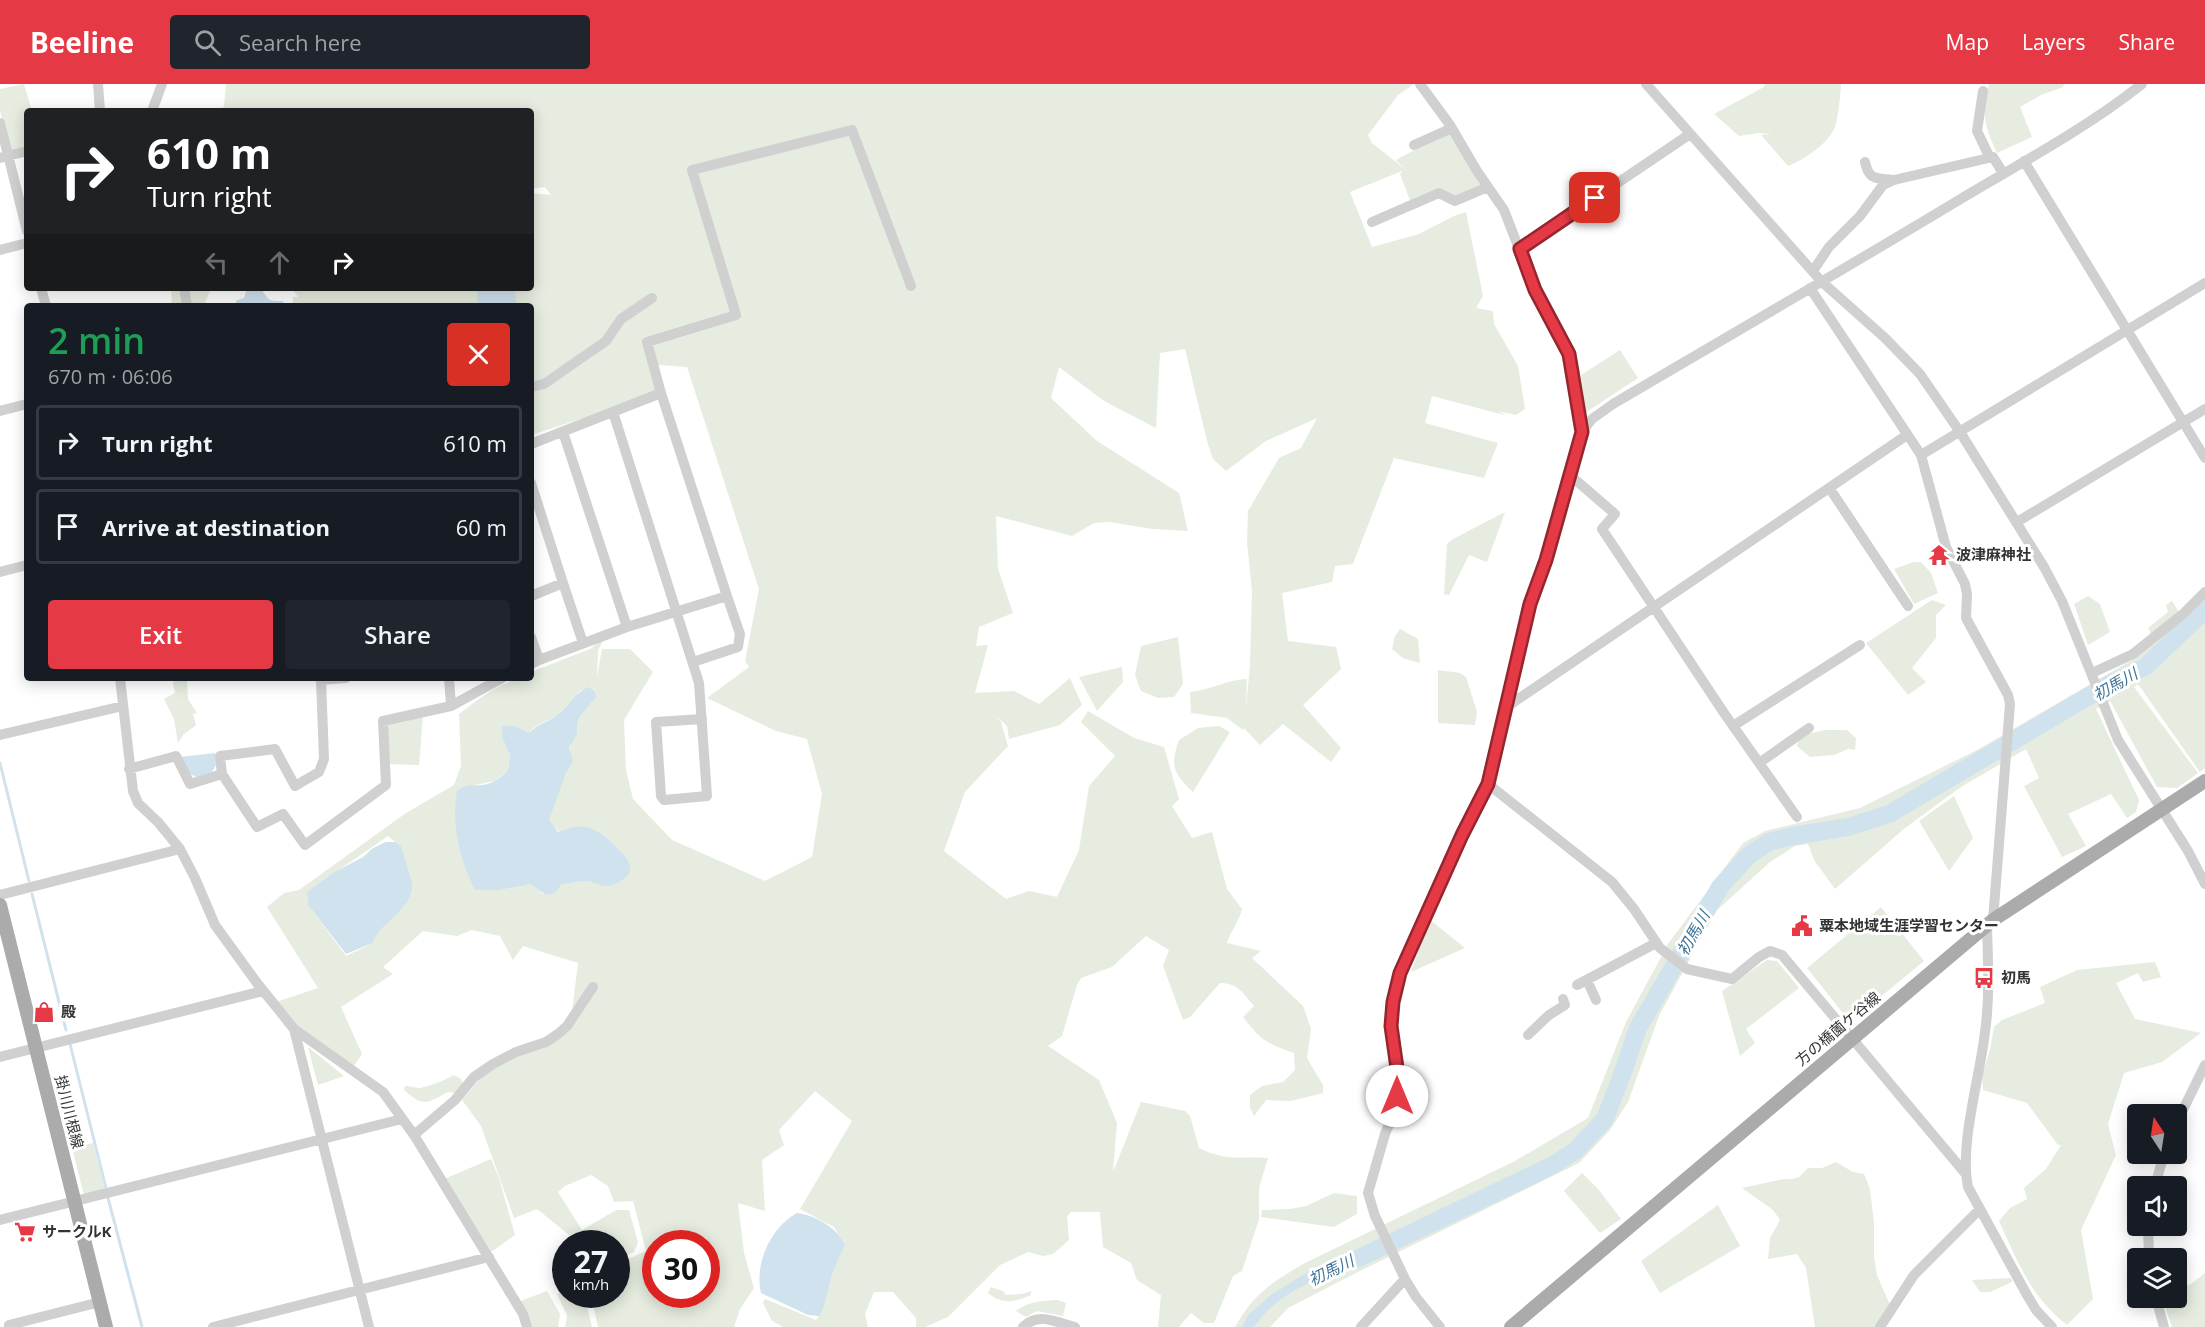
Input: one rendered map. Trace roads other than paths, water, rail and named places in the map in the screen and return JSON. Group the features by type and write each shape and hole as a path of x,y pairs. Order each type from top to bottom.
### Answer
{"main road":[{"name":"方の橋薗ケ谷線","path":"1511,1327 1990,923 2205,781"},
{"name":"掛川川根線","path":"0,905 106,1327"}],"street":[{"path":"98,84 100,108"},
{"path":"153,108 162,84"},
{"path":"1420,84 1452,128 1504,210 1535,290 1569,354 1582,432 1546,560 1530,604 1488,784 1462,835 1400,973 1393,1002 1391,1026 1399,1082 1397,1101 1370,1180 1368,1193 1383,1234 1405,1279 1440,1327"},
{"path":"1646,84 1822,282 1885,338 1920,374 2017,522 2062,601 2118,740 2188,851 2205,884"},
{"path":"1582,432 1592,420 1613,404 2112,108 2142,84"},
{"path":"1983,90 1977,131 1989,158"},
{"path":"0,123 4,157 24,221"},
{"path":"1414,145 1452,128"},
{"path":"693,662 738,647 740,634 661,393 647,342 736,315 692,170 852,130 911,286"},
{"path":"1520,249 1690,134"},
{"path":"4,157 24,153"},
{"path":"1813,271 1829,247 1860,216 1883,185 1894,180 1993,157 2003,173"},
{"path":"2024,161 2205,458"},
{"path":"1865,162 1867,172 1872,177 1894,180"},
{"path":"1372,222 1438,193 1455,201 1488,187"},
{"path":"0,250 24,244"},
{"path":"1921,455 2205,283"},
{"path":"1810,288 1921,455 1946,547 1965,584 1966,618 2008,695 2010,704 2006,756 1990,923 1989,1000 1967,1144 1965,1173 1968,1187 2036,1310 2052,1327"},
{"path":"534,386 544,384 606,341 621,319 651,298"},
{"path":"534,443 661,393"},
{"path":"0,411 24,405"},
{"path":"2017,522 2205,409"},
{"path":"613,411 699,683 702,719 707,796 664,800 661,796 656,722 702,719"},
{"path":"563,432 627,627"},
{"path":"1505,708 1907,435"},
{"path":"1571,476 1615,514 1602,530 1797,817"},
{"path":"1830,489 1908,606"},
{"path":"534,492 583,642"},
{"path":"0,572 24,566"},
{"path":"534,595 563,583"},
{"path":"2092,675 2133,654 2183,614 2205,592"},
{"path":"535,662 583,642 727,596"},
{"path":"1733,726 1860,645"},
{"path":"120,681 129,769 138,803 158,822 180,849 215,925 294,1029 383,1092 414,1135 489,1257 523,1314 527,1327"},
{"path":"321,681 324,759 319,772 295,786 275,749 220,756 222,774 257,827 283,814 305,845 386,785 383,721 451,706 497,681"},
{"path":"449,681 451,706"},
{"path":"0,735 123,706"},
{"path":"1759,763 1809,728"},
{"path":"129,769 176,756 190,784 222,774"},
{"path":"1488,784 1612,882 1634,909 1656,943 1665,953 1687,969 1732,979 1770,951 1782,955 1965,1173"},
{"path":"0,895 180,849"},
{"path":"1596,1000 1582,982 1656,943"},
{"path":"414,1135 455,1100 474,1077 516,1052 546,1042 558,1034 567,1026 593,987"},
{"path":"0,1057 263,991"},
{"path":"1528,1035 1549,1015 1565,1005 1563,999"},
{"path":"294,1029 369,1327"},
{"path":"2186,1104 2205,1065"},
{"path":"0,1220 402,1119"},
{"path":"1880,1327 1914,1275 1980,1209"},
{"path":"213,1327 489,1257"},
{"path":"1361,1327 1405,1279"},
{"path":"9,1327 9,1325 100,1302"},
{"path":"2159,1308 2164,1327"},
{"path":"1023,1327 1038,1317 1075,1327"}],"water":[{"path":"246,291 262,291 269,300 283,301 283,303 236,303 237,300 244,298"},
{"path":"478,291 515,291 514,303 477,303"},
{"path":"588,687 594,690 596,697 577,723 577,734 569,748 573,761 565,775 549,820 558,832 582,827 602,834 629,862 630,871 623,880 610,886 581,881 561,884 558,890 551,894 543,893 530,884 498,890 475,890 458,842 455,816 457,791 466,786 489,783 508,770 510,756 501,735 502,726 515,726 529,733 562,711 579,692"},
{"path":"215,753 216,765 212,772 197,777 190,774 180,757"},
{"path":"386,842 395,842 401,846 413,885 410,898 380,930 373,943 346,954 308,905 307,892 333,873"},
{"path":"797,1213 811,1216 825,1223 837,1233 845,1245 832,1274 819,1316 808,1315 761,1293 760,1270 767,1247 779,1227"},
{"path":"1380,1246 1365,1257 1313,1281 1280,1300 1254,1327 1242,1327 1248,1315 1272,1294 1311,1270 1338,1264"}],"waterway":[{"name":"初馬川","path":"1359,1258 1553,1165 1575,1151 1605,1119 1638,1028 1720,887 1749,855 1769,842 1848,827 1889,814 2106,686 2145,667 2205,610"},
{"path":"0,763 29,881"},
{"path":"32,894 66,1030"},
{"path":"70,1044 106,1188"},
{"path":"108,1198 142,1327"}],"place":[{"name":"波津麻神社","path":"1939,555"},
{"name":"粟本地域生涯学習センター","path":"1802,926"},
{"name":"初馬","path":"1984,978"},
{"name":"殿","path":"44,1012"},
{"name":"サークルK","path":"25,1232"}]}
